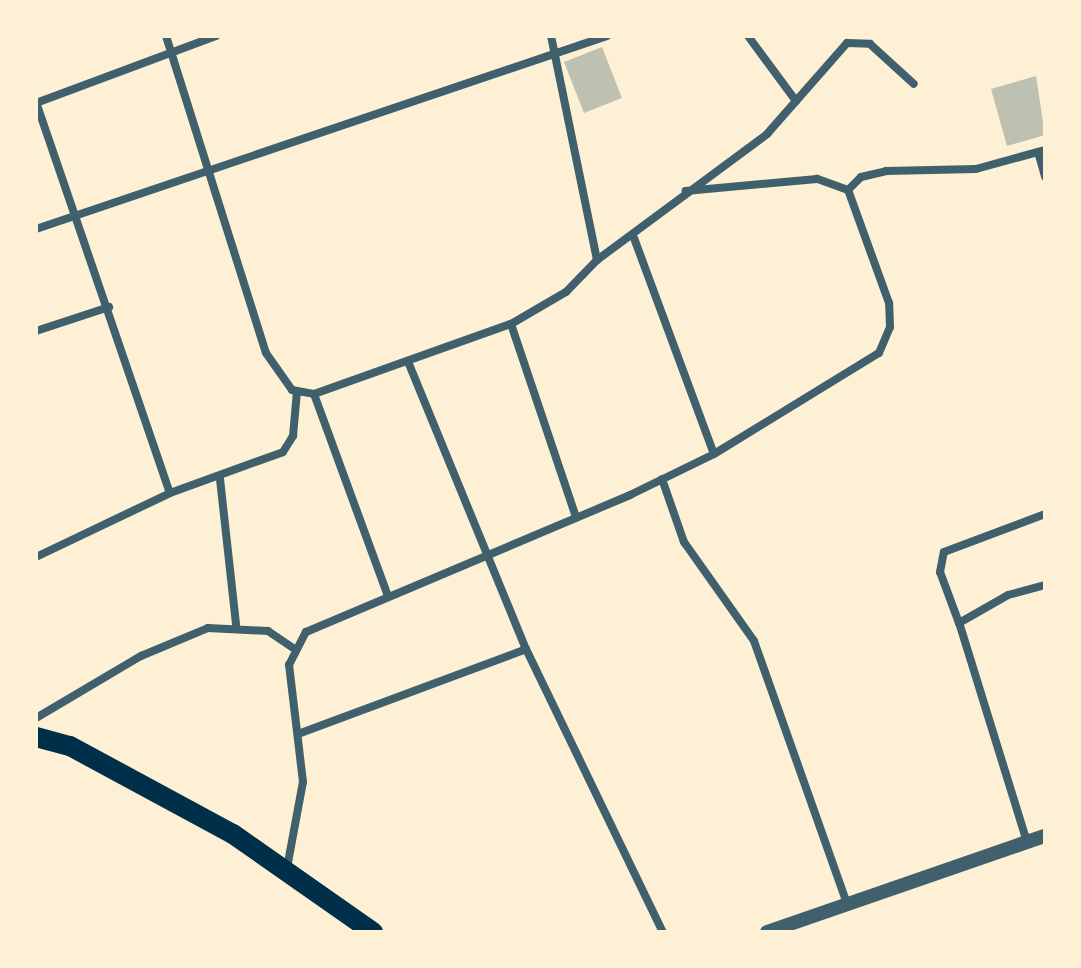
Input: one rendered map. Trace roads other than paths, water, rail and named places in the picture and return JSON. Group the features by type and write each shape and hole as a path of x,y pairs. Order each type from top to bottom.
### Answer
{"main road":[{"path":"36,737 70,746 233,834 373,932"}],"street":[{"path":"166,36 266,353 297,391 314,394 409,364 511,324 566,292 597,260 634,238 686,191 767,134 832,55 859,39 914,84"},
{"path":"170,493 109,307 36,103 216,36"},
{"path":"551,36 597,260"},
{"path":"36,229 555,59 607,36"},
{"path":"748,36 796,101"},
{"path":"848,190 861,177 886,171 936,174 1042,151 1045,177"},
{"path":"686,191 817,179 848,190"},
{"path":"286,873 303,782 292,647 306,632 485,553 576,517 714,454 879,353 890,327 889,303 848,190"},
{"path":"634,238 714,454"},
{"path":"36,331 109,307"},
{"path":"511,324 576,517"},
{"path":"409,364 526,649 663,932"},
{"path":"36,557 170,493 220,479 283,452 293,436 297,391"},
{"path":"314,394 388,596"},
{"path":"220,479 236,624"},
{"path":"662,479 684,542 754,641 847,904"},
{"path":"1027,842 959,623 940,572 944,552 1045,514"},
{"path":"959,623 1008,595 1045,585"},
{"path":"36,718 141,656 236,624 268,631 292,647"},
{"path":"298,734 526,649"},
{"path":"767,932 1045,836"}]}
